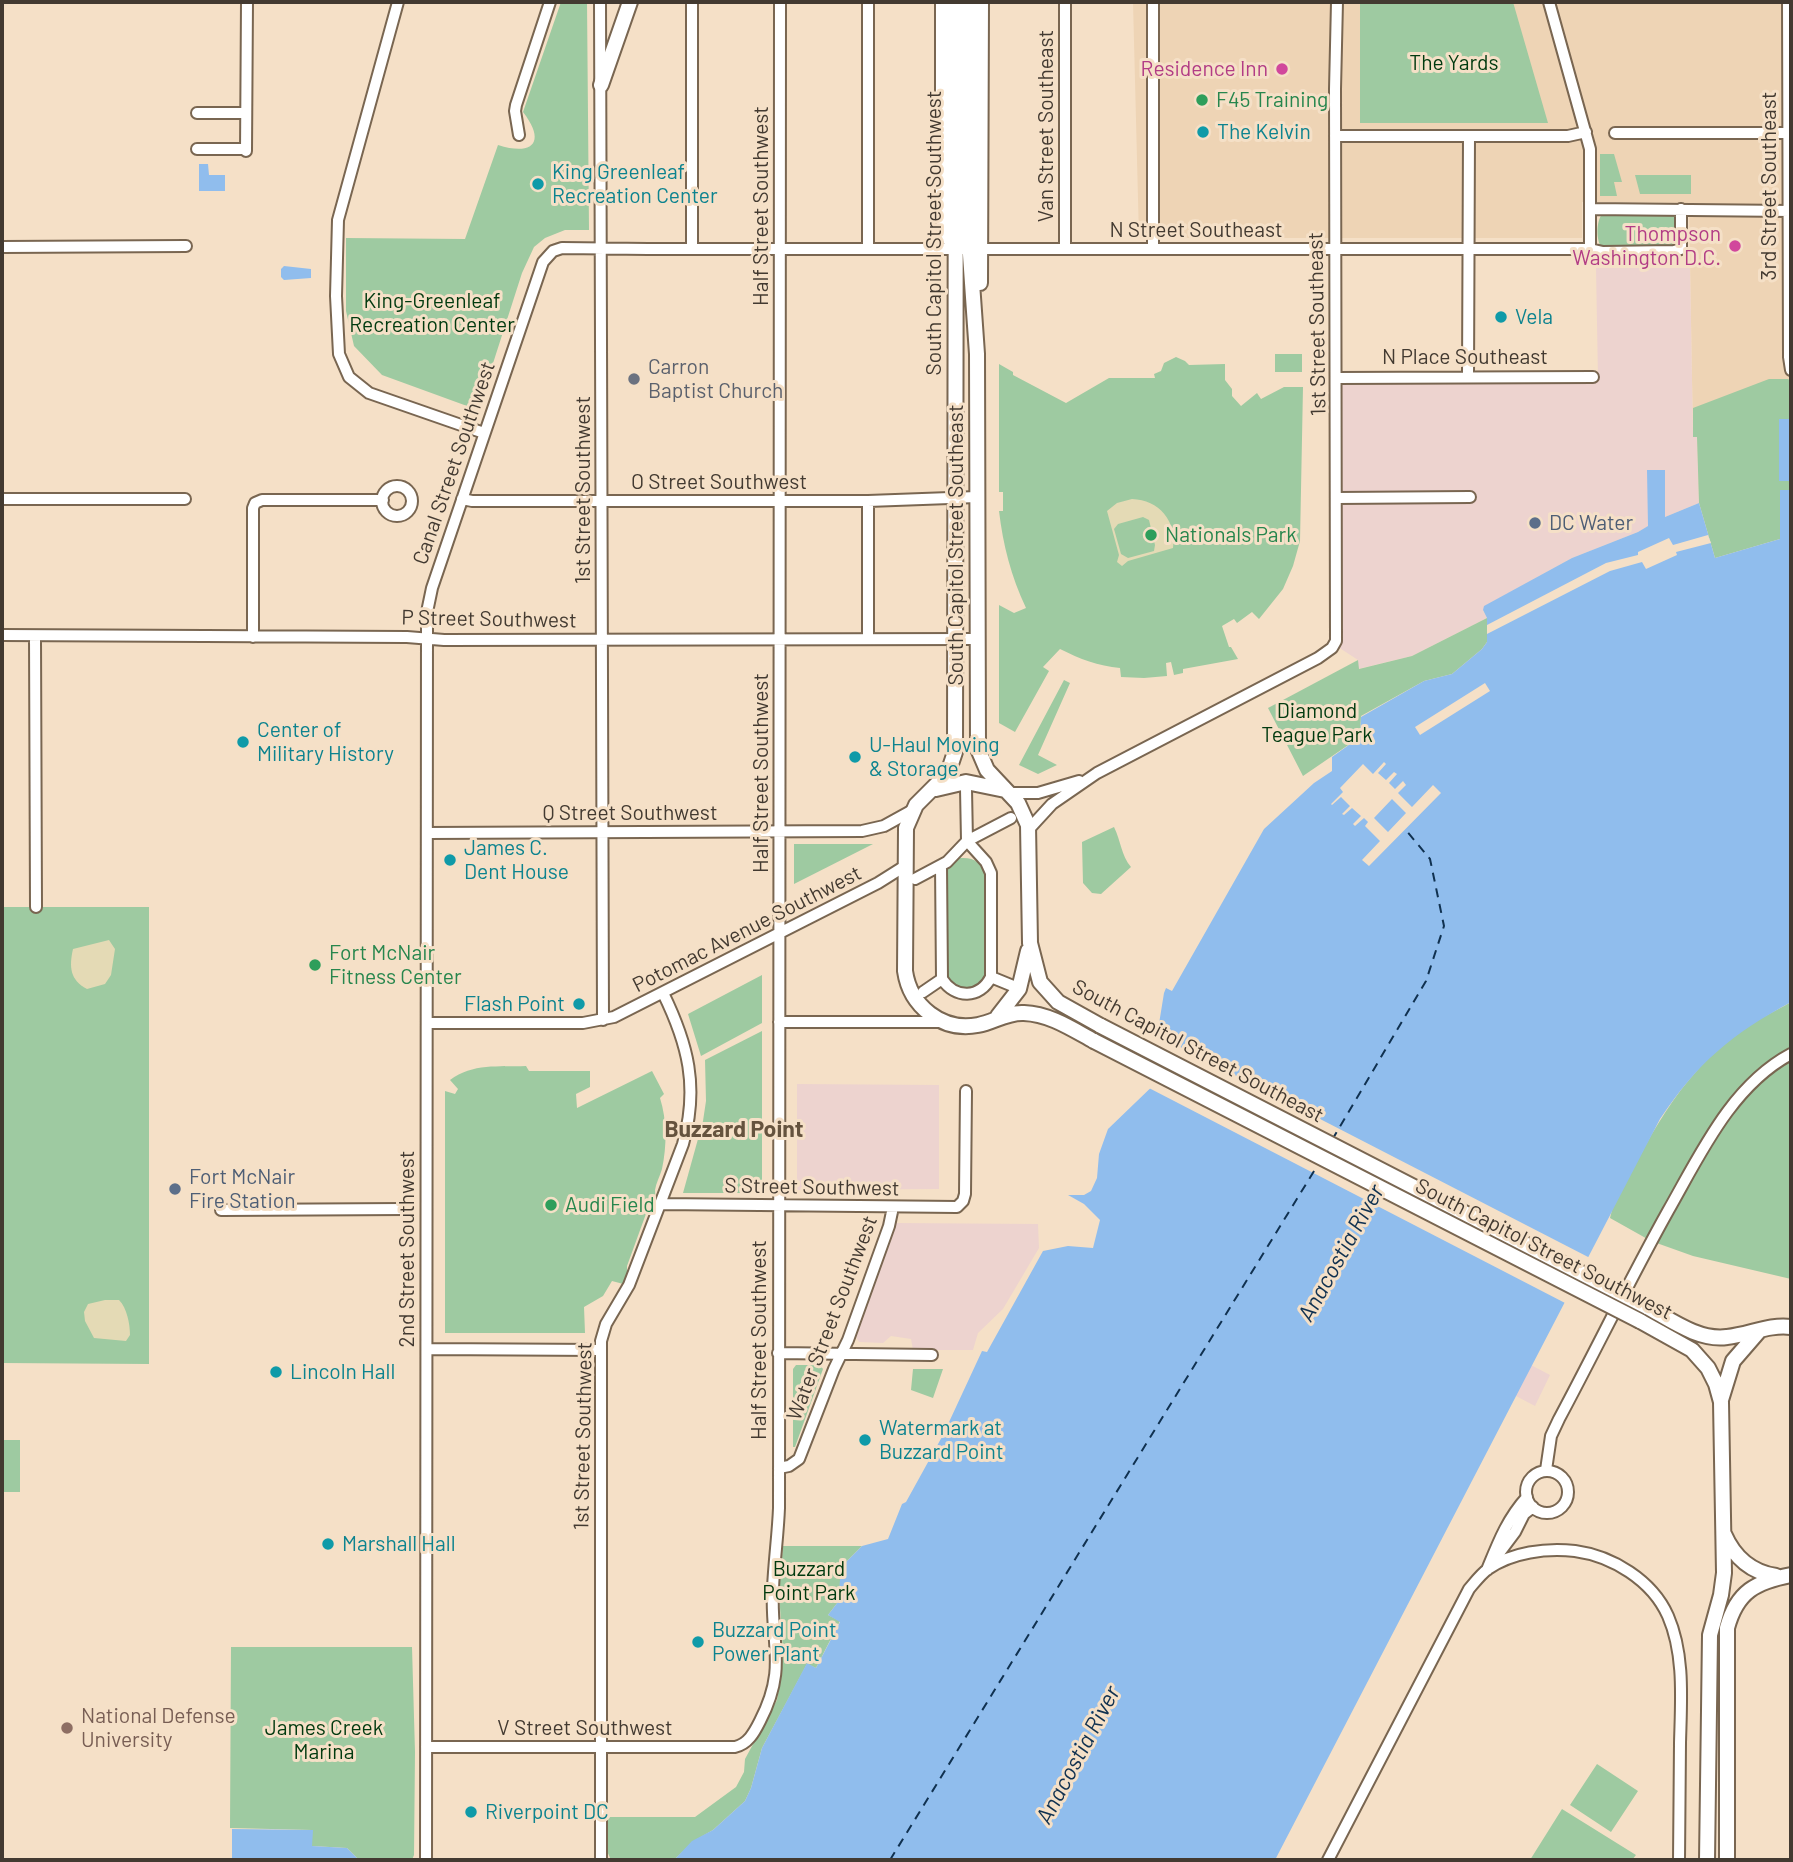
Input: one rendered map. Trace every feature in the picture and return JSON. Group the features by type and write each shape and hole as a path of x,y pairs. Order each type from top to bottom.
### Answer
{"main road":[{"path":"601,85 630,2"},
{"path":"943,2 944,226 968,249"},
{"name":"South Capitol Street Southwest","path":"956,2 968,249 955,496 954,756 943,779 913,810 906,828 906,978 919,1004 943,1022 970,1026 1015,1013 1040,1015 1640,1321 1696,1354 1711,1373 1721,1402 1723,1580 1710,1635 1707,1860"},
{"path":"967,2 968,249"},
{"path":"968,249 981,2"},
{"name":"South Capitol Street Southeast","path":"968,249 980,317 977,354 978,750 987,770 1023,812 1029,829 1030,943 1038,976 1048,992 1063,1006 1101,1026 1707,1337 1730,1337 1772,1327 1791,1327"},
{"path":"930,791 966,782 1008,792"},
{"path":"994,1019 1019,989 1030,943"},
{"path":"1721,1402 1733,1361 1760,1330"},
{"path":"1722,1529 1731,1548 1745,1564 1762,1573 1788,1577"},
{"path":"1727,1860 1727,1628 1734,1609 1746,1592 1760,1583 1788,1577"}],"street":[{"path":"197,149 246,150 247,2"},
{"path":"398,2 338,220 339,354 349,377 369,393 484,433"},
{"path":"519,135 516,104 550,2"},
{"name":"1st Street Southwest","path":"600,2 603,1020"},
{"path":"692,2 692,249"},
{"name":"Half Street Southwest","path":"743,1744 753,1734 769,1703 776,1676 777,1647 772,1592 779,1516 780,2"},
{"path":"868,2 868,249"},
{"name":"Van Street Southeast","path":"1065,2 1065,249"},
{"path":"1153,2 1153,249"},
{"name":"1st Street Southeast","path":"1097,773 1318,658 1335,645 1338,632 1335,136 1337,2"},
{"path":"1549,2 1590,155 1590,249"},
{"name":"3rd Street Southeast","path":"1788,2 1791,370"},
{"path":"197,113 246,113"},
{"path":"1335,136 1568,136 1586,132"},
{"path":"1615,133 1790,134"},
{"path":"1468,376 1469,136"},
{"path":"1590,208 1790,211"},
{"name":"N Street Southeast","path":"543,262 553,251 562,248 1661,251 1681,249 1681,209"},
{"path":"2,247 186,246"},
{"name":"Canal Street Southwest","path":"427,639 430,594 543,262"},
{"name":"N Place Southeast","path":"1337,378 1593,377"},
{"name":"O Street Southwest","path":"462,499 868,501 977,497"},
{"path":"1337,498 1470,498"},
{"path":"2,499 185,499"},
{"path":"253,637 253,510 256,503 262,500 383,500"},
{"path":"868,501 868,639"},
{"name":"P Street Southwest","path":"2,635 427,639 977,639"},
{"path":"35,636 36,907"},
{"name":"2nd Street Southwest","path":"426,1860 427,639"},
{"path":"1008,792 1038,793 1097,773"},
{"path":"1029,829 1052,804 1097,773"},
{"path":"941,866 942,979 953,991 969,995 983,988 991,978 991,873 986,862 967,841 966,789"},
{"name":"Q Street Southwest","path":"427,833 867,831 895,822 913,810"},
{"path":"915,879 941,866 967,841 1011,818"},
{"name":"Potomac Avenue Southwest","path":"427,1023 583,1023 619,1015 878,883 905,866"},
{"path":"991,978 1013,986"},
{"path":"923,992 942,979"},
{"name":"1st Street Southwest","path":"601,1860 601,1350 604,1329 629,1285 685,1140 691,1081 685,1042 663,993"},
{"path":"779,1022 943,1022"},
{"path":"1546,1470 1551,1436 1559,1419 1651,1241 1714,1131 1743,1094 1768,1070 1791,1055"},
{"name":"S Street Southwest","path":"660,1204 953,1208 962,1203 965,1194 966,1091"},
{"name":"Water Street Southwest","path":"779,1468 799,1460 842,1353 884,1238 892,1207"},
{"path":"221,1210 405,1209"},
{"path":"427,1349 601,1350"},
{"path":"778,1353 932,1355"},
{"path":"1546,1470 1563,1477 1568,1496 1566,1502 1557,1510 1544,1513 1533,1507 1527,1497 1528,1482 1538,1472 1546,1470"},
{"path":"1487,1570 1505,1527 1527,1497"},
{"path":"1328,1860 1469,1589 1515,1532 1524,1514 1533,1507"},
{"path":"1487,1570 1512,1558 1534,1552 1586,1553 1615,1563 1642,1581 1667,1615 1680,1662 1679,1860"},
{"name":"V Street Southwest","path":"426,1747 735,1747 743,1744"}],"shaded area":[{"path":"1133,2 1791,2 1791,504 1699,503 1697,437 1693,437 1689,203 1582,202 1582,238 1139,238"},
{"path":"1596,268 1690,268 1693,436 1697,437 1699,503 1638,532 1572,558 1485,606 1483,611 1487,618 1412,656 1358,669 1358,660 1335,645 1337,378 1598,379"},
{"path":"797,1084 939,1085 939,1189 797,1190"},
{"path":"896,1223 1038,1224 1039,1248 1003,1309 978,1333 973,1350 913,1350 911,1339 891,1336 883,1343 859,1342 856,1337"},
{"path":"1491,1344 1550,1375 1535,1406 1516,1396"}],"green space":[{"name":"King-Greenleaf Recreation Center","path":"561,2 587,2 589,230 565,230 545,238 534,247 522,273 478,410 382,375 354,346 346,311 346,238 465,239 498,145 527,148 535,139 523,112"},
{"name":"The Yards","path":"1360,2 1513,2 1548,123 1360,123"},
{"path":"1600,154 1614,154 1622,182 1614,182 1617,196 1600,196"},
{"path":"1635,175 1691,175 1691,194 1640,194"},
{"path":"1602,214 1673,214 1676,217 1676,245 1674,248 1602,248 1598,231"},
{"path":"1275,354 1302,354 1302,372 1275,372"},
{"name":"Nationals Park","path":"1176,357 1189,365 1225,364 1225,380 1232,389 1232,396 1241,406 1257,393 1261,399 1284,387 1303,387 1300,541 1293,566 1283,589 1259,619 1252,612 1237,623 1234,619 1222,626 1229,647 1238,659 1183,669 1183,673 1174,675 1171,662 1166,663 1167,676 1121,677 1120,668 1089,662 1060,649 1043,667 1049,671 1015,732 999,723 999,605 1014,613 1026,608 1008,560 999,511 1003,511 1003,492 999,492 999,364 1013,372 1013,375 1066,403 1109,378 1155,378 1154,374 1161,371 1164,363"},
{"path":"1769,379 1791,381 1791,490 1780,490 1780,539 1715,558 1699,503 1697,437 1693,437 1693,408"},
{"name":"Diamond Teague Park","path":"1487,618 1487,642 1482,649 1452,674 1424,681 1361,716 1360,737 1303,776 1268,708 1358,660 1359,669 1412,656"},
{"path":"1064,680 1070,683 1038,755 1057,765 1038,774 1019,765"},
{"path":"1114,827 1131,867 1101,894 1092,893 1083,883 1082,842"},
{"path":"794,844 873,844 794,884"},
{"path":"960,858 977,862 987,875 988,973 982,985 966,992 946,980 945,873 951,864"},
{"path":"2,907 149,907 149,1364 2,1363"},
{"path":"762,975 762,1023 701,1056 688,1014"},
{"path":"1791,1002 1791,1279 1693,1256 1651,1241 1610,1218 1613,1206 1652,1134 1698,1069 1739,1032"},
{"path":"762,1031 762,1189 754,1189 753,1193 683,1193 703,1121 706,1101 705,1060"},
{"name":"Audi Field","path":"526,1066 529,1071 590,1071 590,1087 576,1094 577,1108 652,1071 664,1094 660,1098 666,1133 664,1160 655,1190 656,1211 647,1211 627,1266 627,1285 612,1281 603,1296 584,1307 585,1333 445,1333 445,1091 455,1094 458,1089 450,1080 477,1068"},
{"path":"796,1365 820,1365 823,1369 793,1447 793,1369"},
{"path":"913,1369 943,1369 933,1398 911,1390"},
{"path":"2,1440 20,1440 20,1492 2,1492"},
{"name":"Buzzard Point Park","path":"783,1546 862,1546 847,1561 838,1602 828,1615 840,1621 816,1668 807,1664 762,1748 745,1801 713,1830 694,1841 677,1860 611,1860 607,1851 607,1817 695,1817 736,1787 744,1772 745,1759 777,1700 783,1651 779,1593"},
{"name":"James Creek Marina","path":"231,1647 412,1647 415,1752 412,1860 359,1860 347,1848 312,1846 312,1830 230,1828"},
{"path":"1597,1764 1638,1791 1611,1832 1570,1805"},
{"path":"1562,1809 1636,1855 1632,1860 1530,1860"}],"sand":[{"path":"1132,499 1142,500 1158,508 1172,529 1173,548 1128,561 1122,566 1117,562 1119,555 1107,511 1117,503","holes":["1143,517 1149,520 1154,551 1128,558 1121,554 1114,529 1118,524"]},
{"path":"109,940 115,949 111,975 105,984 87,989 77,981 72,972 73,949"},
{"path":"119,1300 124,1307 130,1331 126,1341 94,1338 85,1321 84,1312 88,1304"}],"water":[{"path":"199,164 208,164 209,175 225,175 225,191 199,191"},
{"path":"284,266 311,269 311,278 284,280 281,277 281,269"},
{"path":"1779,419 1791,419 1791,481 1779,481"},
{"name":"Anacostia River","path":"1647,470 1665,470 1665,517 1699,503 1715,558 1780,539 1780,490 1791,490 1791,1002 1751,1026 1718,1051 1688,1081 1660,1119 1275,1860 677,1860 692,1841 713,1830 745,1801 762,1748 807,1663 816,1668 840,1622 828,1615 838,1602 841,1569 862,1546 888,1539 902,1504 906,1502 943,1435 982,1351 987,1352 1043,1251 1068,1246 1093,1248 1100,1220 1084,1204 1068,1195 1084,1195 1091,1191 1097,1178 1099,1154 1108,1129 1163,1076 1158,1030 1166,988 1172,991 1264,829 1314,783 1332,771 1332,757 1360,737 1361,717 1424,681 1452,674 1482,649 1487,642 1484,606 1572,558 1648,526"},
{"path":"232,1829 313,1830 312,1846 347,1848 359,1860 232,1860"}],"pier":[{"path":"1708,535 1711,543 1676,552 1677,555 1646,569 1642,562 1610,571 1487,634 1487,625 1606,563 1638,555 1638,552 1669,538 1673,545"},
{"path":"1485,683 1490,691 1420,735 1415,727"},
{"path":"1384,762 1386,764 1378,773 1386,780 1394,772 1397,774 1389,783 1395,789 1403,781 1406,785 1398,793 1412,807 1433,785 1441,793 1369,866 1362,860 1380,841 1365,826 1368,822 1364,818 1355,826 1353,824 1361,816 1352,808 1342,814 1350,806 1341,797 1331,804 1343,792 1340,788 1363,764 1373,774","holes":["1392,799 1406,813 1388,832 1374,818"]},
{"path":"1155,1034 1592,1259 1567,1304 1147,1087 1161,1070"}],"ferry route":[{"path":"1332,1140 1426,981 1444,926 1430,859 1405,829"},
{"path":"890,1860 1319,1163"}],"place":[{"name":"Residence Inn","path":"1282,69"},
{"name":"F45 Training","path":"1202,100"},
{"name":"The Kelvin","path":"1203,132"},
{"name":"King Greenleaf Recreation Center","path":"538,184"},
{"name":"Thompson Washington D.C.","path":"1735,246"},
{"name":"Vela","path":"1501,317"},
{"name":"Carron Baptist Church","path":"634,379"},
{"name":"DC Water","path":"1535,523"},
{"name":"Nationals Park","path":"1151,535"},
{"name":"Center of Military History","path":"243,742"},
{"name":"U-Haul Moving & Storage","path":"855,757"},
{"name":"James C. Dent House","path":"450,860"},
{"name":"Fort McNair Fitness Center","path":"315,965"},
{"name":"Flash Point","path":"579,1004"},
{"name":"Fort McNair Fire Station","path":"175,1189"},
{"name":"Audi Field","path":"551,1205"},
{"name":"Lincoln Hall","path":"276,1372"},
{"name":"Watermark at Buzzard Point","path":"865,1440"},
{"name":"Marshall Hall","path":"328,1544"},
{"name":"Buzzard Point Power Plant","path":"698,1642"},
{"name":"National Defense University","path":"67,1728"},
{"name":"Riverpoint DC","path":"471,1812"}],"district":[{"name":"Buzzard Point","path":"734,1129"}]}
